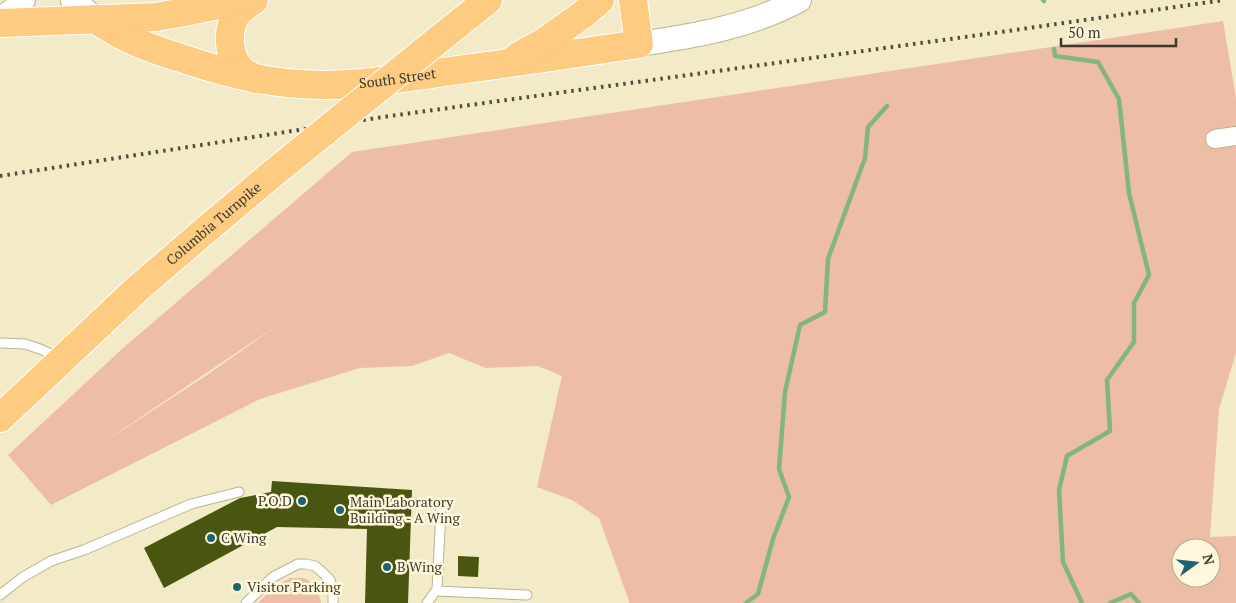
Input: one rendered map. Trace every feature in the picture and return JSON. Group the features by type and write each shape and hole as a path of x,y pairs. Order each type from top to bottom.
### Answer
{"main road":[{"path":"0,23 156,17 243,0"},
{"path":"254,0 236,16 230,40 232,53 237,64 244,73 256,78"},
{"name":"Columbia Turnpike","path":"0,418 169,262 455,21 488,0"},
{"path":"500,65 544,42 600,0"},
{"path":"634,0 639,44"},
{"name":"South Street","path":"94,19 128,40 210,68 256,78 302,84 372,82 639,44"}],"street":[{"path":"0,19 14,10 23,0"},
{"path":"73,0 94,19"},
{"name":"South Street","path":"639,44 689,36 740,24 799,0"},
{"path":"1215,139 1236,136"}],"lane":[{"path":"0,343 25,344 62,360"},
{"path":"0,595 23,577 51,561 84,550 191,504 239,492"},
{"path":"428,603 437,589 441,510"},
{"path":"246,603 274,577 298,564 306,564 314,566 330,580 333,590 333,603"},
{"path":"436,591 527,594"}],"shaded area":[{"path":"1223,21 1236,98 1236,353 1219,409 1210,537 1236,536 1236,603 629,603 599,518 572,500 537,487 562,376 538,366 486,368 449,353 412,366 360,368 260,399 51,505 8,455 122,349 352,152","holes":["285,320 207,375 98,446"]},
{"path":"290,578 302,578 310,581 317,591 321,603 258,603 275,586"}],"building":[{"path":"272,481 412,490 408,603 365,603 367,529 277,527 164,588 144,548 240,498 271,492"},
{"path":"458,556 479,557 478,577 458,576"}],"waterway":[{"path":"1054,49 1055,56 1098,62 1119,99 1129,193 1149,275 1134,303 1134,342 1107,380 1110,431 1067,456 1059,490 1063,562 1082,603"},
{"path":"746,603 758,594 773,539 789,497 779,469 785,392 800,325 825,312 828,259 865,158 868,127 887,106"},
{"path":"1110,603 1131,594 1139,603"}],"railway":[{"path":"0,176 383,117 1224,0"}],"place":[{"name":"P.O.D","path":"302,501"},
{"name":"Main Laboratory Building - A Wing","path":"340,510"},
{"name":"C Wing","path":"211,538"},
{"name":"B Wing","path":"387,567"},
{"name":"Visitor Parking","path":"237,587"}]}
